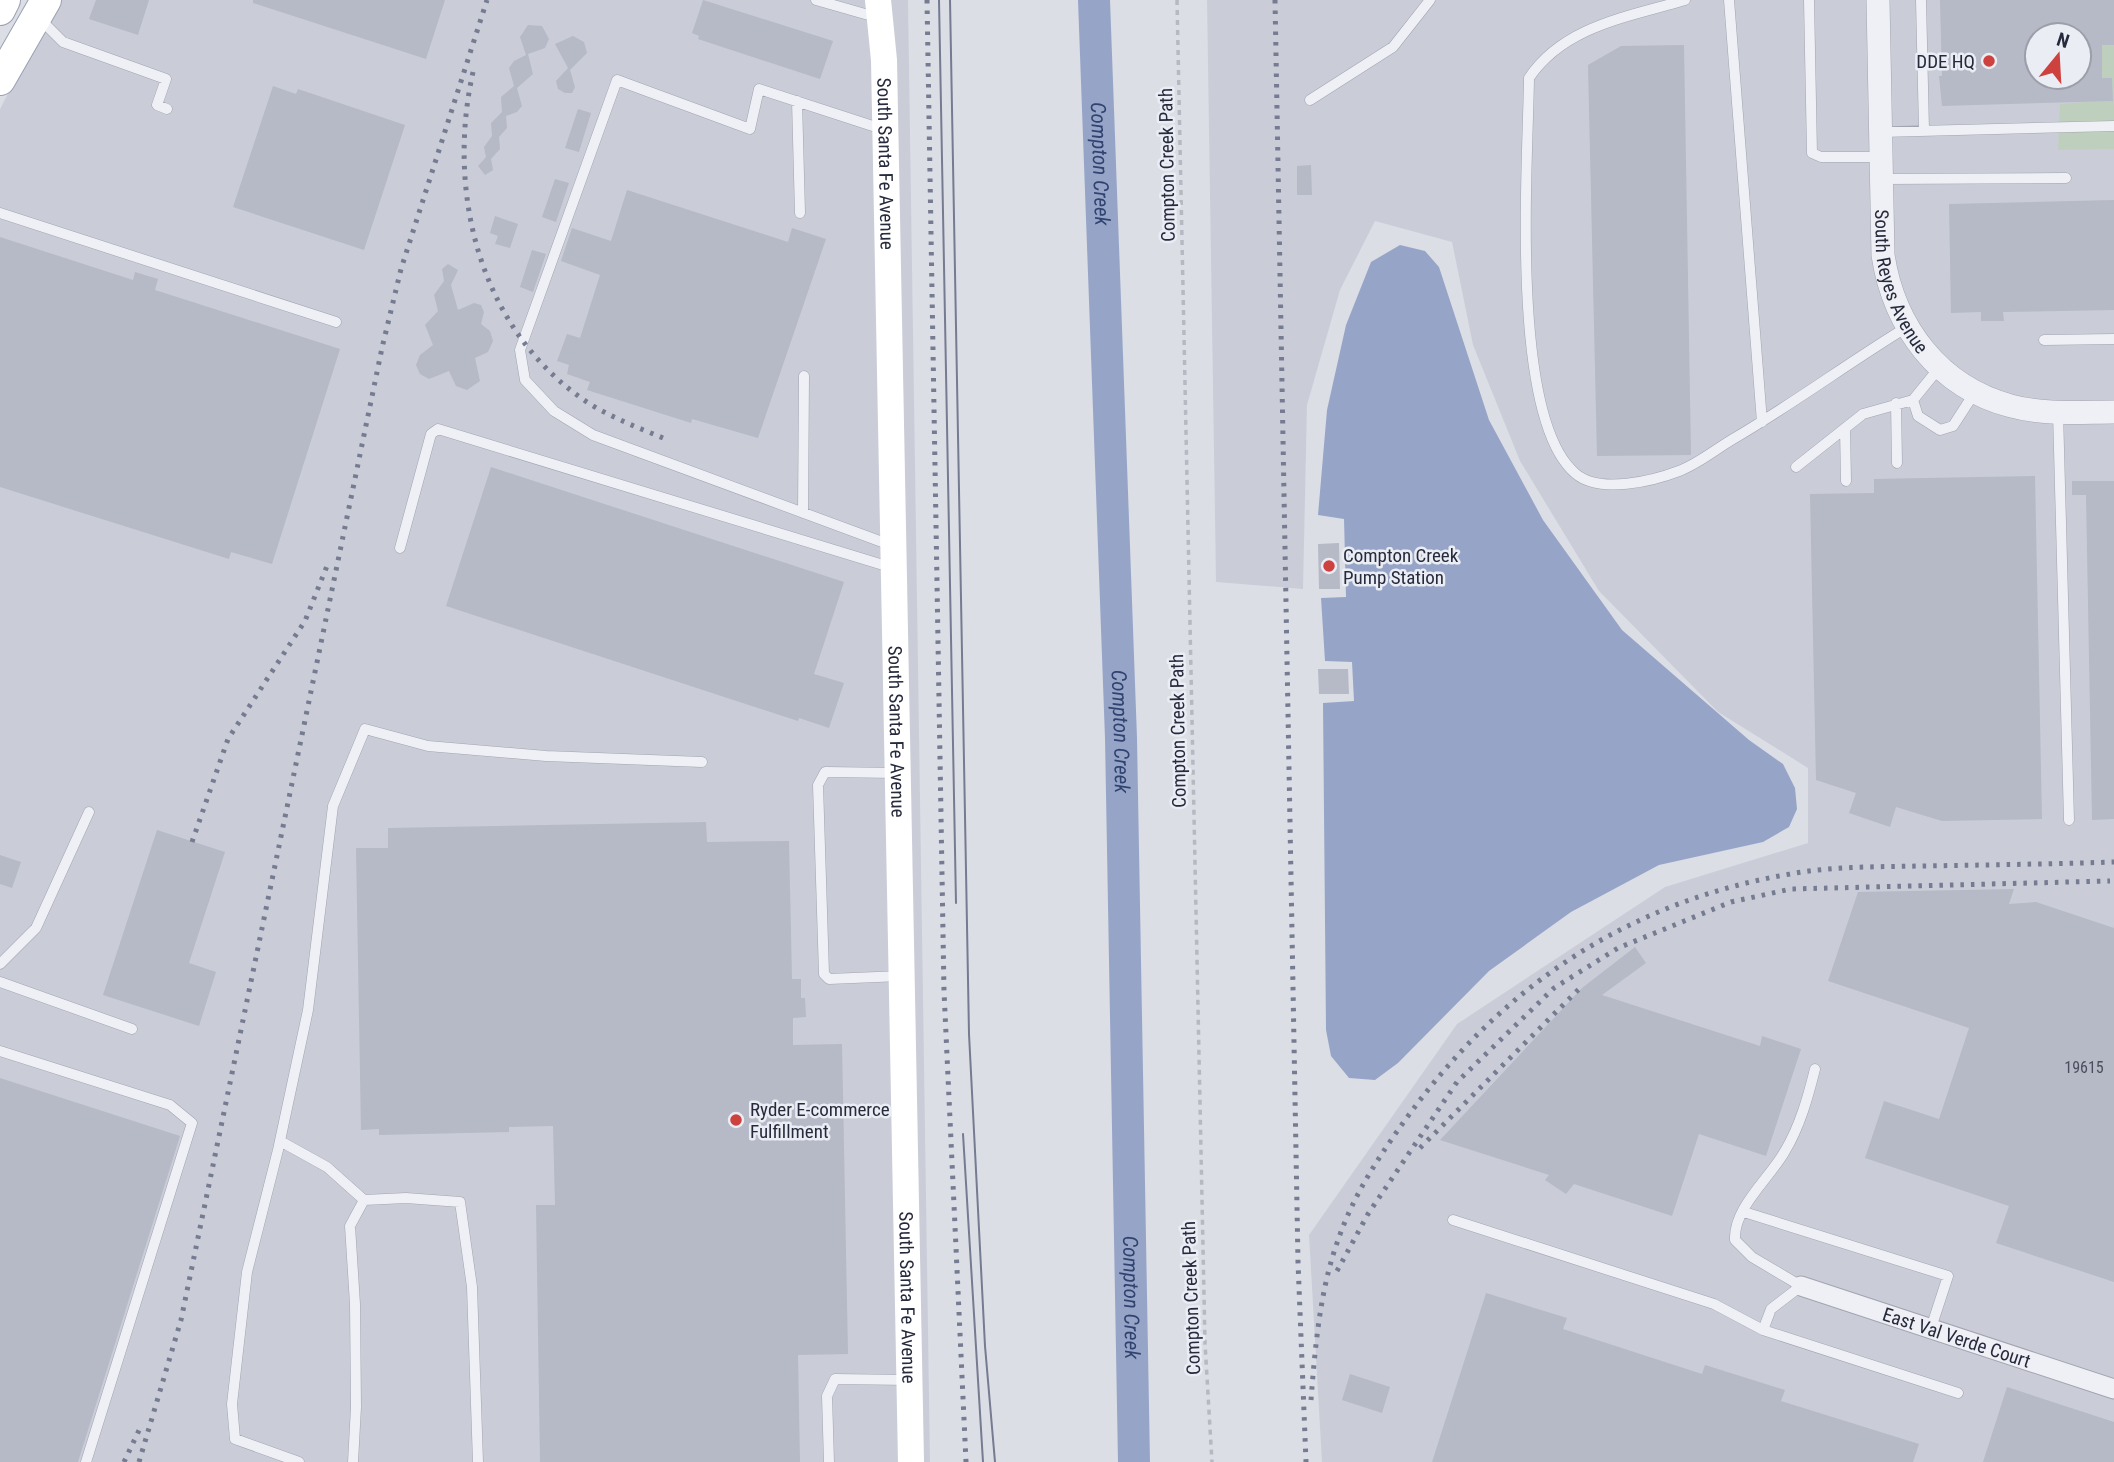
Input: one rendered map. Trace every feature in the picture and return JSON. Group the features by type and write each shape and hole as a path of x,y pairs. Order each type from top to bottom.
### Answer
{"main road":[{"path":"0,10 5,0"},
{"path":"0,80 42,8"},
{"name":"South Santa Fe Avenue","path":"878,9 885,130 911,1462"}],"street":[{"name":"South Reyes Avenue","path":"1878,0 1883,255 1887,283 1907,327 1939,368 1975,392 2013,407 2114,412"},
{"name":"East Val Verde Court","path":"1801,1286 2114,1389"}],"lane":[{"path":"816,0 878,9"},
{"path":"1310,100 1394,47 1430,0"},
{"path":"1685,0 1592,28 1558,44 1529,78 1530,338 1545,421 1558,455 1578,476 1603,483 1636,482 1680,471 1762,422 1907,327"},
{"path":"1729,0 1762,422"},
{"path":"1809,0 1812,153 1881,168 2066,178"},
{"path":"1921,0 1924,130"},
{"path":"42,8 63,42 166,79 157,105 167,109"},
{"path":"885,130 759,89 750,129 617,80 520,350 525,380 554,411 593,435 803,513 893,557"},
{"path":"797,101 800,213"},
{"path":"1880,132 2114,126"},
{"path":"0,213 336,322"},
{"path":"2043,340 2114,339"},
{"path":"1796,467 1863,414 1913,400 1939,368"},
{"path":"803,513 804,376"},
{"path":"1913,400 1918,416 1940,430 1952,426 1975,392"},
{"path":"1896,403 1897,463"},
{"path":"2058,411 2069,820"},
{"path":"1845,428 1846,481"},
{"path":"400,548 431,434 438,429 893,557"},
{"path":"299,1462 235,1439 232,1404 247,1272 280,1141 308,1010 333,807 365,729 428,746 546,756 702,762"},
{"path":"897,773 825,772 820,778 818,799 824,974 829,979 901,976"},
{"path":"0,964 36,928 89,812"},
{"path":"0,982 132,1029"},
{"path":"0,1051 170,1105 192,1123 86,1462"},
{"path":"1763,1330 1771,1309 1801,1286 1741,1248 1735,1240 1734,1232 1744,1212 1787,1149 1805,1105 1815,1069"},
{"path":"280,1141 327,1167 364,1200 406,1198 460,1202 472,1287 478,1462"},
{"path":"353,1462 356,1343 350,1226 364,1200"},
{"path":"1744,1212 1948,1276 1931,1328"},
{"path":"1453,1220 1714,1304 1763,1330 1958,1393"},
{"path":"829,1462 827,1396 835,1379 909,1380"}],"path":[{"name":"Compton Creek Path","path":"1178,0 1204,1329 1212,1462"}],"shaded area":[{"path":"56,0 908,0 930,1462 0,1462 0,109"},
{"path":"1207,0 2114,0 2114,1462 1322,1462 1309,1235 1457,1024 1665,887 1808,843 1808,768 1718,712 1599,591 1520,461 1473,345 1452,242 1375,221 1340,290 1307,405 1303,589 1216,582"}],"green space":[{"path":"2102,45 2114,45 2114,149 2058,150 2060,104 2113,100 2112,79 2102,78"}],"water":[{"path":"1400,245 1425,251 1439,267 1489,420 1543,520 1622,630 1749,740 1783,764 1795,788 1797,809 1789,827 1763,842 1659,865 1571,912 1489,971 1398,1063 1375,1080 1349,1078 1331,1056 1326,1030 1323,703 1354,701 1352,662 1325,661 1321,598 1346,597 1344,519 1318,515 1327,410 1346,325 1371,262"}],"building":[{"path":"96,0 149,0 138,35 89,19"},
{"path":"253,0 445,0 426,59 253,3"},
{"path":"703,0 833,41 820,79 698,39 699,36 692,33"},
{"name":"DDE HQ","path":"1940,0 2114,0 2114,45 2102,45 2102,78 2112,78 2113,101 1942,106 1939,76 1942,76"},
{"path":"528,25 542,26 549,39 545,48 528,54 533,74 517,88 522,106 517,112 506,116 507,128 499,137 500,149 491,159 493,170 485,175 478,166 486,157 484,147 492,136 491,123 502,112 501,97 514,86 509,68 514,61 526,55 520,37"},
{"path":"573,36 584,42 587,53 570,70 575,87 572,93 565,93 558,89 556,81 568,68 555,44"},
{"path":"1684,45 1691,455 1597,456 1588,65 1621,46"},
{"path":"273,86 296,94 298,89 405,125 364,250 233,207"},
{"path":"578,109 591,113 579,152 565,148"},
{"path":"1311,165 1312,195 1297,195 1297,166"},
{"path":"555,179 569,183 556,222 542,217"},
{"path":"627,190 788,242 792,228 826,239 758,438 692,419 691,423 587,390 590,382 567,374 569,365 557,361 567,334 580,338 600,275 561,261 572,228 611,241"},
{"path":"2114,200 2114,310 2003,312 2004,321 1981,321 1981,312 1951,313 1949,204"},
{"path":"495,216 518,224 510,248 495,244 498,236 490,233"},
{"path":"0,237 133,280 135,272 158,279 155,290 340,349 272,564 231,552 229,559 0,487"},
{"path":"532,250 546,254 533,292 520,287"},
{"path":"448,264 458,270 451,285 458,310 474,303 481,305 484,312 481,324 490,331 493,341 488,352 475,358 480,381 467,390 456,386 449,371 429,379 420,374 416,365 420,355 433,345 425,325 438,311 434,295 444,281 442,269"},
{"path":"491,467 844,582 814,674 844,683 829,728 799,718 798,721 446,606"},
{"path":"2035,476 2042,819 1942,821 1896,807 1890,827 1849,813 1856,793 1816,780 1810,494 1874,493 1874,479"},
{"path":"2072,481 2114,481 2114,819 2092,820 2086,495 2072,495"},
{"name":"Compton Creek Pump Station","path":"1339,543 1340,589 1319,589 1318,544"},
{"path":"1318,669 1348,669 1349,694 1319,694"},
{"path":"706,822 707,842 789,841 792,979 801,979 801,998 805,998 806,1017 793,1018 793,1045 842,1044 848,1354 798,1355 800,1462 540,1462 536,1205 555,1205 553,1126 509,1127 509,1132 379,1135 379,1129 361,1130 356,848 388,848 388,828"},
{"path":"157,830 225,852 189,963 216,972 199,1026 103,995"},
{"path":"0,855 21,862 12,888 0,884"},
{"path":"2014,889 2009,904 2036,902 2114,928 2114,1282 1996,1243 2009,1206 1865,1158 1884,1101 1939,1119 1969,1028 1828,981 1858,892"},
{"path":"1635,947 1646,963 1602,995 1760,1046 1762,1036 1801,1049 1766,1156 1699,1134 1672,1216 1574,1184 1566,1194 1545,1180 1549,1175 1440,1140 1582,988"},
{"path":"0,1078 180,1136 78,1462 0,1462"},
{"path":"1486,1293 1567,1318 1563,1329 1702,1374 1705,1365 1785,1390 1781,1401 1919,1444 1913,1462 1432,1462"},
{"path":"1350,1374 1390,1387 1382,1413 1342,1400"},
{"path":"2007,1387 2114,1422 2114,1462 1983,1462"}],"waterway":[{"name":"Compton Creek","path":"1094,0 1121,738 1134,1462"}],"tram line":[{"path":"939,0 956,903"},
{"path":"950,0 969,1034 985,1346 995,1462"},
{"path":"963,1134 983,1462"}],"railway":[{"path":"139,1462 181,1320 382,348 401,269 487,0"},
{"path":"927,0 944,991 966,1462"},
{"path":"1275,0 1298,1262 1306,1462"},
{"path":"473,72 466,116 464,161 468,206 478,249 493,291 515,330 543,365 577,395 608,414 663,438"},
{"path":"192,842 228,739 305,621 329,561"},
{"path":"1311,1400 1322,1300 1331,1261 1350,1211 1383,1151 1440,1075 1481,1031 1524,992 1571,958 1621,929 1674,906 1730,887 1790,874 1856,867 2114,862"},
{"path":"1337,1271 1368,1214 1457,1082 1554,988 1618,948 1731,902 1791,889 2110,881"},
{"path":"1420,1148 1580,988"},
{"path":"124,1462 142,1424"}],"place":[{"name":"DDE HQ","path":"1989,61"},
{"name":"Compton Creek Pump Station","path":"1329,566"},
{"name":"Ryder E-commerce Fulfillment","path":"736,1120"}]}
